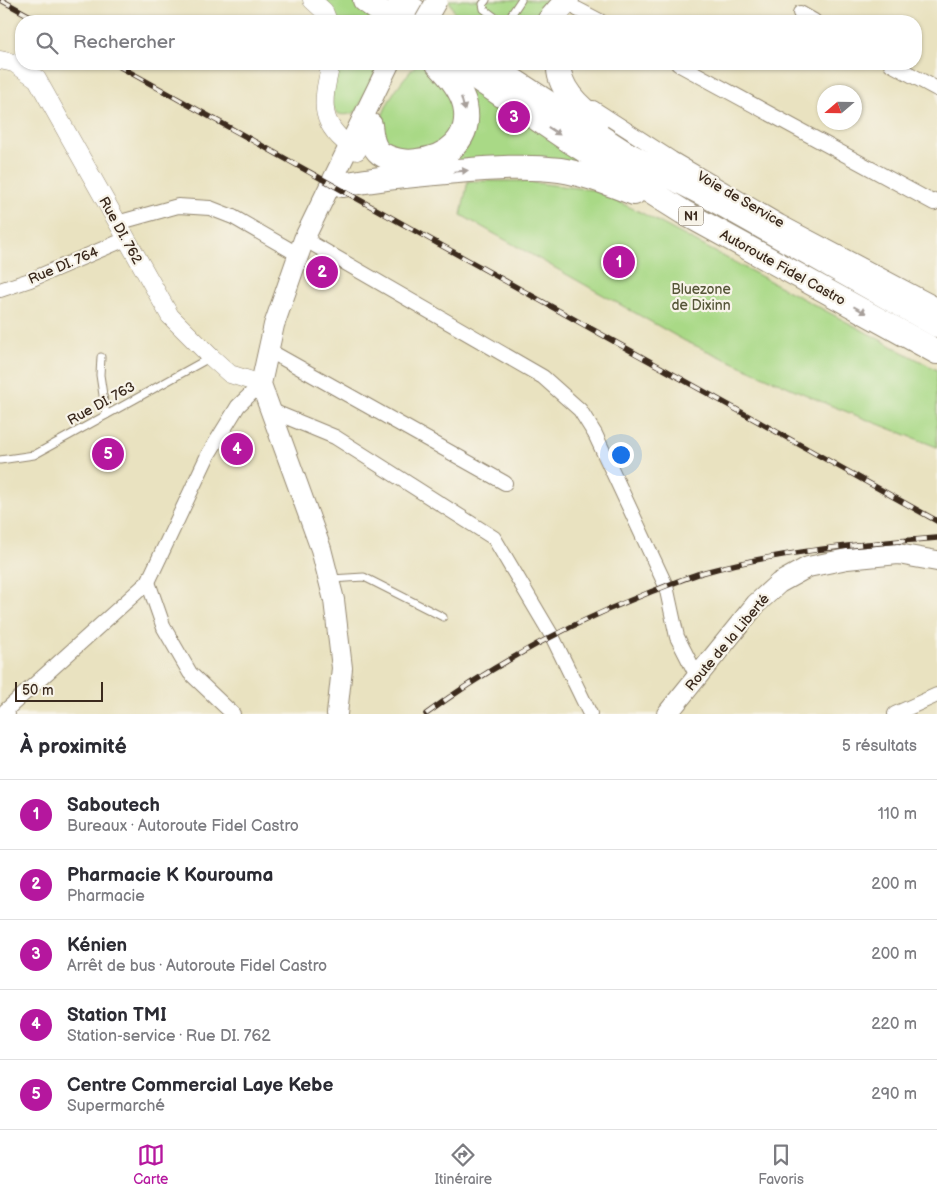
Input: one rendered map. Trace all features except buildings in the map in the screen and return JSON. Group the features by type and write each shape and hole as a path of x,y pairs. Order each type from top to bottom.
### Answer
{"highway":[{"path":"365,0 386,15"},
{"path":"400,0 419,15"},
{"path":"560,15 574,7"},
{"path":"361,142 394,159 412,162 437,158 458,142 463,132 466,118 465,104 450,76 444,70"},
{"name":"Autoroute Fidel Castro","path":"465,70 570,141 683,212 937,352"},
{"name":"Autoroute Fidel Castro","path":"497,70 625,153 706,195 937,325"},
{"path":"558,70 571,97 590,115 706,195"},
{"path":"361,142 383,166 414,175"},
{"path":"343,185 368,180 499,168 562,170 600,180 683,212"}],"main road":[{"path":"415,15 423,0"},
{"path":"430,15 437,0"},
{"path":"303,249 342,190 393,70"},
{"path":"337,714 342,668 334,600 321,549 261,384 274,325 303,249 361,142"},
{"name":"Route de la Liberté","path":"667,714 756,604 779,583 808,567 847,559 898,554 937,561"}],"street":[{"path":"312,0 324,11 326,15"},
{"path":"574,7 589,15"},
{"path":"800,13 804,15"},
{"name":"Rue DI. 762","path":"0,60 15,64"},
{"name":"Rue DI. 762","path":"24,70 37,79 170,316 230,374 261,384"},
{"path":"329,70 324,101 338,124 361,142"},
{"name":"Voie de Service","path":"559,70 580,98 592,108 672,159 780,222 937,305"},
{"path":"689,70 934,203 937,200"},
{"path":"902,70 937,89"},
{"path":"117,223 178,206 210,208 303,249 543,377 580,410 595,434 666,586 677,636 697,676"},
{"name":"Rue DI. 764","path":"0,290 30,280 126,239"},
{"path":"268,350 505,483"},
{"path":"5,713 148,582 208,455 238,406 261,384"},
{"path":"272,412 335,437 494,538 552,636 590,714"},
{"path":"148,582 164,628 190,673 233,714"},
{"path":"895,714 937,695"}],"lane":[{"path":"486,0 483,4 484,9 492,15"},
{"path":"511,15 521,0"},
{"path":"101,357 100,375 106,415"},
{"name":"Rue DI. 763","path":"0,460 34,455 211,357"},
{"path":"328,579 364,577 443,617"}],"green space":[{"path":"323,0 351,0 372,15 334,15 328,4"},
{"path":"449,0 558,0 546,15 455,15"},
{"path":"337,70 377,70 356,112 345,115 337,113 333,108 334,81"},
{"path":"412,70 432,70 458,100 455,135 430,151 395,151 377,134 387,104"},
{"path":"457,79 628,181 426,165 462,146"},
{"name":"Bluezone de Dixinn","path":"468,181 521,181 593,190 640,212 937,370 937,447 827,404 685,341 461,215"}],"railway":[{"path":"1,0 28,15"},
{"path":"126,70 937,521"},
{"path":"426,714 478,678 533,646 619,605 691,576 734,565 791,554 849,546 937,538"}],"place":[{"name":"Kénien","path":"514,117"},
{"name":"Saboutech","path":"619,262"},
{"name":"Pharmacie K Kourouma","path":"322,272"},
{"name":"Station TMI","path":"237,449"},
{"name":"Centre Commercial Laye Kebe","path":"108,454"}]}
